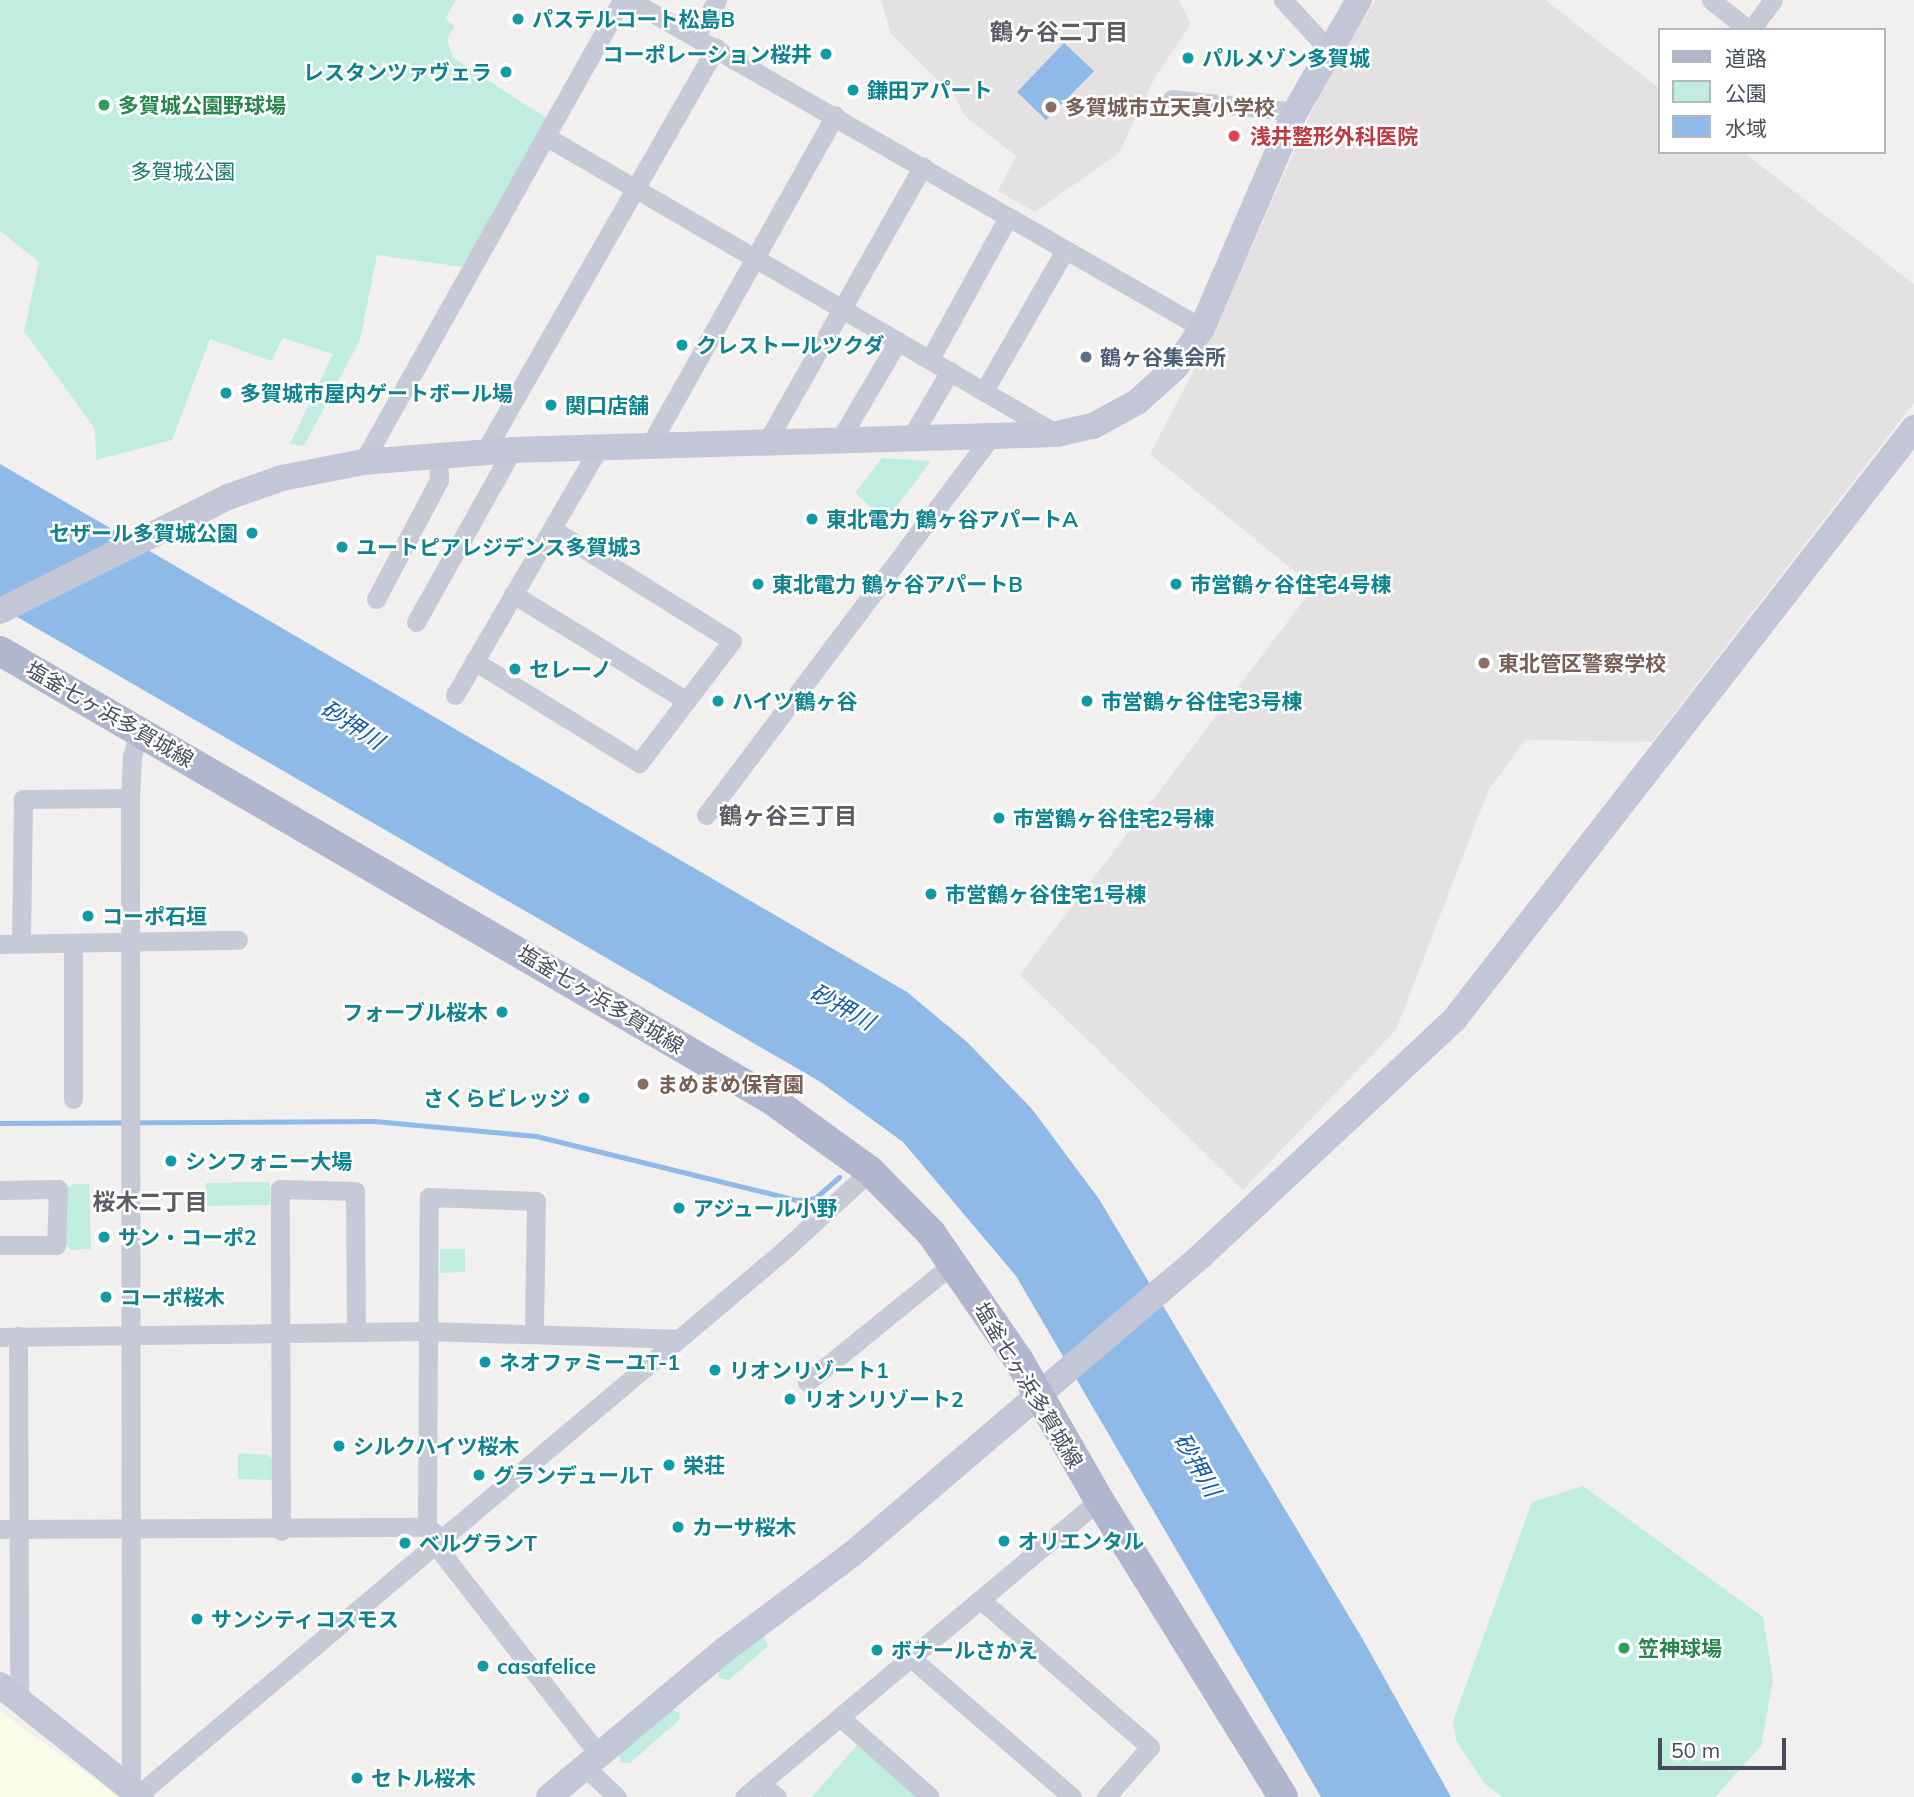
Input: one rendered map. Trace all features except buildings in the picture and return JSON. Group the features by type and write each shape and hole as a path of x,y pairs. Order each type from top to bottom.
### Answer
{"main road":[{"name":"塩釜七ヶ浜多賀城線","path":"0,651 772,1100 870,1171 931,1233 1046,1386 1099,1500 1276,1794"}],"street":[{"path":"363,462 622,0"},
{"path":"630,0 835,115 1202,328"},
{"path":"695,37 717,0"},
{"path":"1283,0 1327,48"},
{"path":"0,611 260,484 363,462 485,451 600,446 1057,433 1093,426 1137,402 1176,367 1202,328 1295,112 1327,48 1359,0"},
{"path":"1711,0 1747,28"},
{"path":"1752,28 1773,0"},
{"path":"485,451 716,48"},
{"path":"1172,99 1295,112"},
{"path":"650,445 835,115"},
{"path":"545,136 1057,433"},
{"path":"766,443 923,166"},
{"path":"930,359 1008,217"},
{"path":"984,391 1065,250"},
{"path":"839,441 898,341"},
{"path":"910,439 950,371"},
{"path":"549,1797 723,1651 850,1555 1169,1282 1454,1020 1914,428"},
{"path":"706,815 992,436"},
{"path":"455,695 600,446"},
{"path":"416,622 512,450"},
{"path":"376,599 439,480 438,455"},
{"path":"474,661 639,763 732,641 552,529"},
{"path":"513,594 687,701"},
{"path":"136,1794 131,1529 133,1105 130,799 132,756 140,732"},
{"path":"21,944 23,799 130,799"},
{"path":"0,944 73,945 238,940"},
{"path":"73,945 73,1099"},
{"path":"136,1794 434,1536 676,1339 870,1171"},
{"path":"0,1190 58,1189 56,1245 0,1245"},
{"path":"281,1531 280,1189 355,1191 356,1332"},
{"path":"534,1332 536,1201 429,1197 426,1331 434,1536 617,1797"},
{"path":"807,1382 954,1263"},
{"path":"136,1794 10,1693 9,1337 426,1331 534,1332 676,1339"},
{"path":"744,1797 1099,1500"},
{"path":"9,1529 281,1531 434,1536"},
{"path":"981,1600 1150,1747 1106,1797"},
{"path":"911,1658 1072,1797"},
{"path":"840,1717 930,1797"},
{"path":"761,1784 777,1797"}],"shaded area":[{"name":"多賀城市立天真小学校","path":"881,0 1179,0 1191,24 1155,77 1119,153 1035,212 998,191 1016,156 965,116 955,97 891,34"},
{"name":"東北管区警察学校","path":"1376,0 1545,0 1658,87 1658,154 1746,154 1914,284 1914,403 1652,742 1525,740 1488,791 1396,1030 1243,1190 1020,975 1314,587 1150,454 1215,330 1325,81"},
{"path":"0,1711 102,1785 117,1797 0,1797"}],"green space":[{"name":"多賀城公園","path":"0,0 456,0 445,19 455,26 447,39 453,58 548,119 463,267 377,255 360,340 304,446 290,444 333,354 283,338 271,361 210,339 172,440 96,460 95,429 24,331 39,262 0,231"},
{"path":"882,458 931,461 886,520 855,493"},
{"path":"270,1182 270,1205 206,1206 206,1183"},
{"path":"73,1184 89,1184 91,1249 71,1250 66,1245 66,1189"},
{"path":"440,1249 465,1249 465,1272 440,1273"},
{"path":"238,1453 268,1455 273,1460 273,1480 238,1479"},
{"name":"笠神球場","path":"1583,1486 1763,1617 1773,1680 1761,1746 1715,1797 1503,1797 1485,1784 1456,1741 1453,1721 1532,1502"},
{"path":"763,1636 768,1646 729,1680 719,1678 718,1671"},
{"path":"672,1710 680,1713 679,1720 630,1763 621,1763 619,1754"},
{"path":"857,1745 916,1795 915,1797 812,1797"}],"water":[{"path":"1064,43 1094,71 1046,120 1017,92"},
{"name":"砂押川","path":"0,464 907,992 967,1042 1032,1109 1099,1199 1362,1638 1451,1797 1321,1797 1016,1276 903,1142 819,1081 0,607"}],"waterway":[{"path":"0,1123 374,1121 536,1136 797,1200 815,1198 839,1177"}],"place":[{"name":"パステルコート松島B","path":"518,19"},
{"name":"コーポレーション桜井","path":"826,54"},
{"name":"パルメゾン多賀城","path":"1188,58"},
{"name":"レスタンツァヴェラ","path":"506,72"},
{"name":"鎌田アパート","path":"853,90"},
{"name":"多賀城公園野球場","path":"104,105"},
{"name":"多賀城市立天真小学校","path":"1051,107"},
{"name":"浅井整形外科医院","path":"1234,136"},
{"name":"クレストールツクダ","path":"682,345"},
{"name":"鶴ヶ谷集会所","path":"1086,357"},
{"name":"多賀城市屋内ゲートボール場","path":"226,393"},
{"name":"関口店舗","path":"551,405"},
{"name":"東北電力 鶴ヶ谷アパートA","path":"812,519"},
{"name":"セザール多賀城公園","path":"252,533"},
{"name":"ユートピアレジデンス多賀城3","path":"342,547"},
{"name":"東北電力 鶴ヶ谷アパートB","path":"758,584"},
{"name":"市営鶴ヶ谷住宅4号棟","path":"1176,584"},
{"name":"東北管区警察学校","path":"1484,663"},
{"name":"セレーノ","path":"515,669"},
{"name":"ハイツ鶴ヶ谷","path":"718,701"},
{"name":"市営鶴ヶ谷住宅3号棟","path":"1087,701"},
{"name":"市営鶴ヶ谷住宅2号棟","path":"999,818"},
{"name":"市営鶴ヶ谷住宅1号棟","path":"931,894"},
{"name":"コーポ石垣","path":"88,916"},
{"name":"フォーブル桜木","path":"502,1012"},
{"name":"まめまめ保育園","path":"643,1084"},
{"name":"さくらビレッジ","path":"584,1098"},
{"name":"シンフォニー大場","path":"171,1161"},
{"name":"アジュール小野","path":"679,1208"},
{"name":"サン・コーポ2","path":"104,1237"},
{"name":"コーポ桜木","path":"106,1297"},
{"name":"ネオファミーユT-1","path":"485,1362"},
{"name":"リオンリゾート1","path":"715,1370"},
{"name":"リオンリゾート2","path":"790,1399"},
{"name":"シルクハイツ桜木","path":"339,1446"},
{"name":"栄荘","path":"669,1465"},
{"name":"グランデュールT","path":"479,1475"},
{"name":"カーサ桜木","path":"678,1527"},
{"name":"オリエンタル","path":"1004,1541"},
{"name":"ベルグランT","path":"405,1543"},
{"name":"サンシティコスモス","path":"197,1619"},
{"name":"笠神球場","path":"1624,1648"},
{"name":"ボナールさかえ","path":"877,1650"},
{"name":"casafelice","path":"483,1666"},
{"name":"セトル桜木","path":"357,1778"}],"district":[{"name":"鶴ヶ谷二丁目","path":"1059,32"},
{"name":"鶴ヶ谷三丁目","path":"788,816"},
{"name":"桜木二丁目","path":"150,1202"}]}
